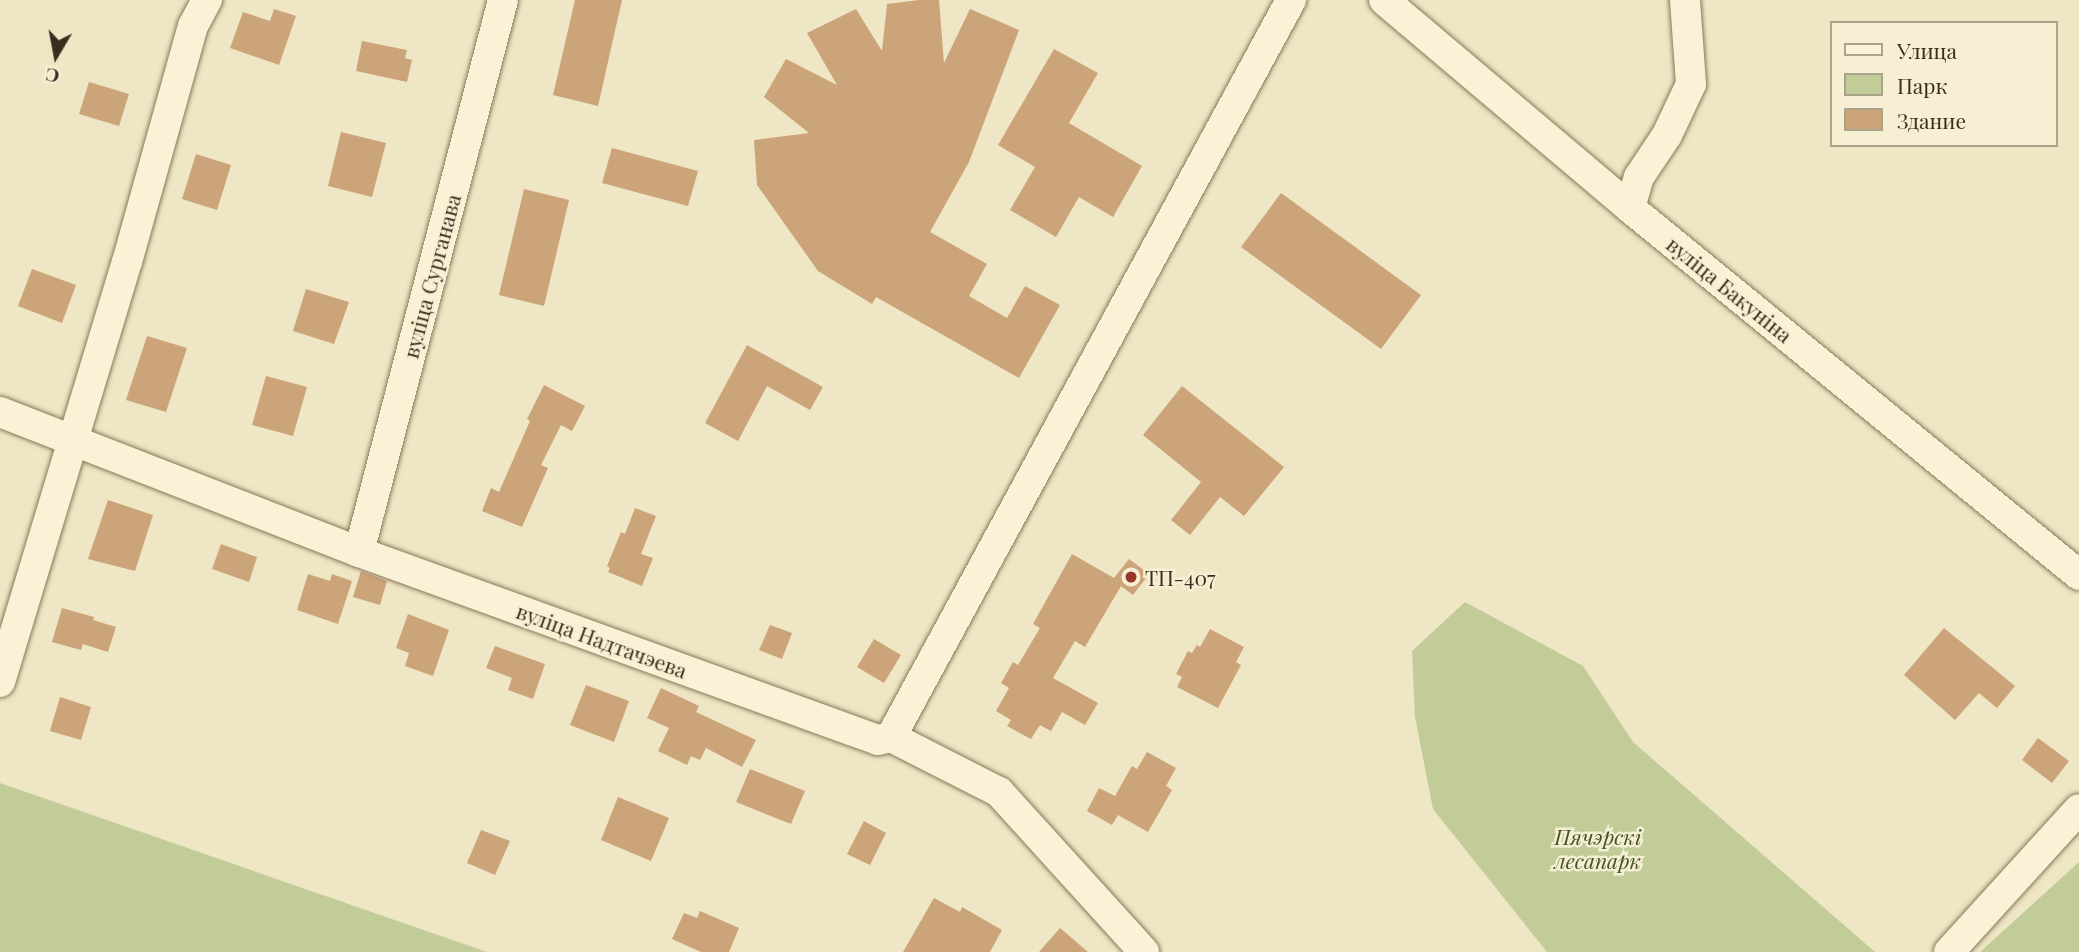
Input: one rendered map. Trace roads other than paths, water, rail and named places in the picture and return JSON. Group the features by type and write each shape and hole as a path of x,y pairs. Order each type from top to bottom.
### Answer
{"street":[{"path":"0,682 127,262 193,26 207,0"},
{"name":"вуліца Сурганава","path":"359,552 503,0"},
{"path":"891,737 1291,0"},
{"name":"вуліца Бакуніна","path":"1384,0 1630,208 2079,575"},
{"path":"1630,208 1639,177 1667,135 1691,84 1685,0"},
{"name":"вуліца Надтачэева","path":"0,412 359,552 878,740 891,737 999,792 1144,952"},
{"path":"1948,952 2079,808"}],"place":[{"name":"ТП-407","path":"1131,577"}],"park label":[{"name":"Пячэрскі лесапарк","path":"1598,848"}]}
